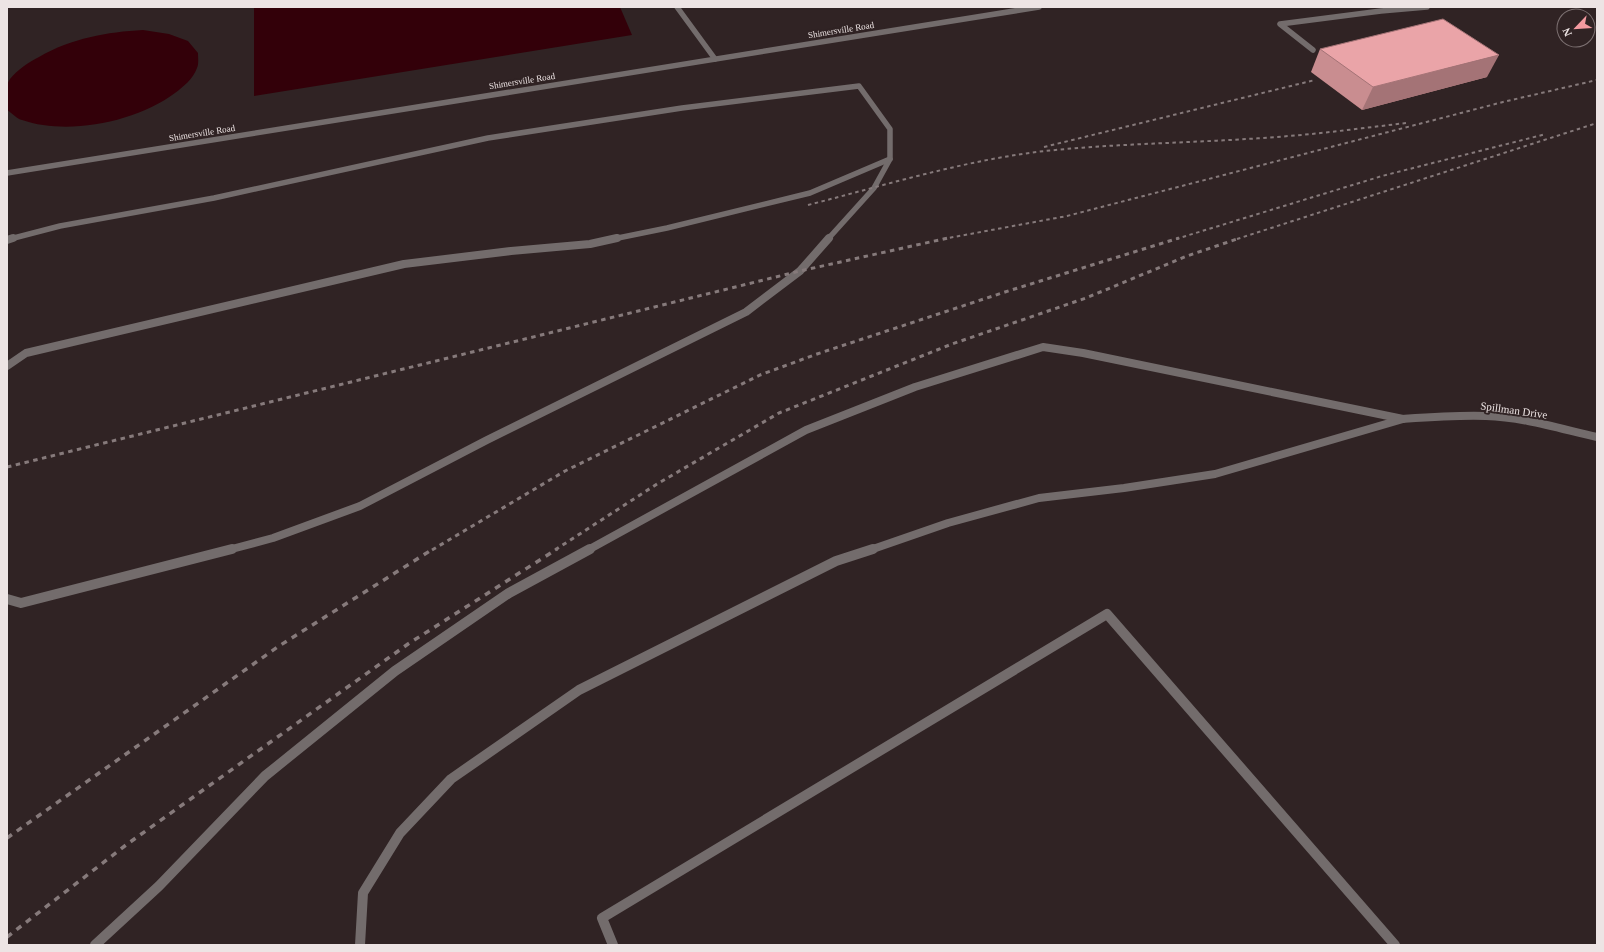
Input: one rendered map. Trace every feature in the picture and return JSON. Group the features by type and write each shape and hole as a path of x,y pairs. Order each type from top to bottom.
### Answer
{"street":[{"path":"677,7 715,59"},
{"name":"Shimersville Road","path":"7,173 1039,7"},
{"path":"1313,50 1280,24 1381,11 1427,7"},
{"path":"7,240 60,226 214,198 488,138 682,108 859,86 890,129 890,159 874,188 800,271 746,312 487,440 360,506 273,538 21,603 7,599"},
{"path":"7,366 26,353 404,264 511,251 590,244 668,228 810,193 890,159"},
{"path":"95,945 159,886 265,776 395,671 509,593 806,430 914,387 1043,347 1083,353 1404,419"},
{"name":"Spillman Drive","path":"1404,419 1444,416 1487,416 1530,422 1597,437"},
{"path":"360,945 364,894 400,832 451,779 586,687 836,561 948,523 1039,498 1124,488 1215,474 1404,419"},
{"path":"613,945 602,918 1107,614 1395,945"}],"shaded area":[{"path":"254,7 620,7 632,35 254,96"},
{"path":"143,30 169,34 188,41 198,53 198,66 190,79 178,91 159,103 122,119 80,126 60,127 40,125 20,119 7,110 6,90 8,82 16,72 31,61 51,50 90,37 116,32"}],"building":[{"path":"1443,19 1499,55 1373,87 1320,49"}],"railway":[{"path":"1044,147 1315,80"},
{"path":"946,238 1067,216 1503,102 1597,80"},
{"path":"808,205 926,174 985,160 1015,155 1103,146 1292,136 1406,123"},
{"path":"1238,239 1597,123"},
{"path":"1176,239 1382,176 1546,134"},
{"path":"7,467 800,271 946,238"},
{"path":"432,550 565,471 760,375 817,354 1005,292 1179,238"},
{"path":"555,550 657,484 779,413 952,344 1086,298 1187,256 1238,239"},
{"path":"7,838 279,646 433,549"},
{"path":"7,937 126,845 408,644 557,549"}]}
